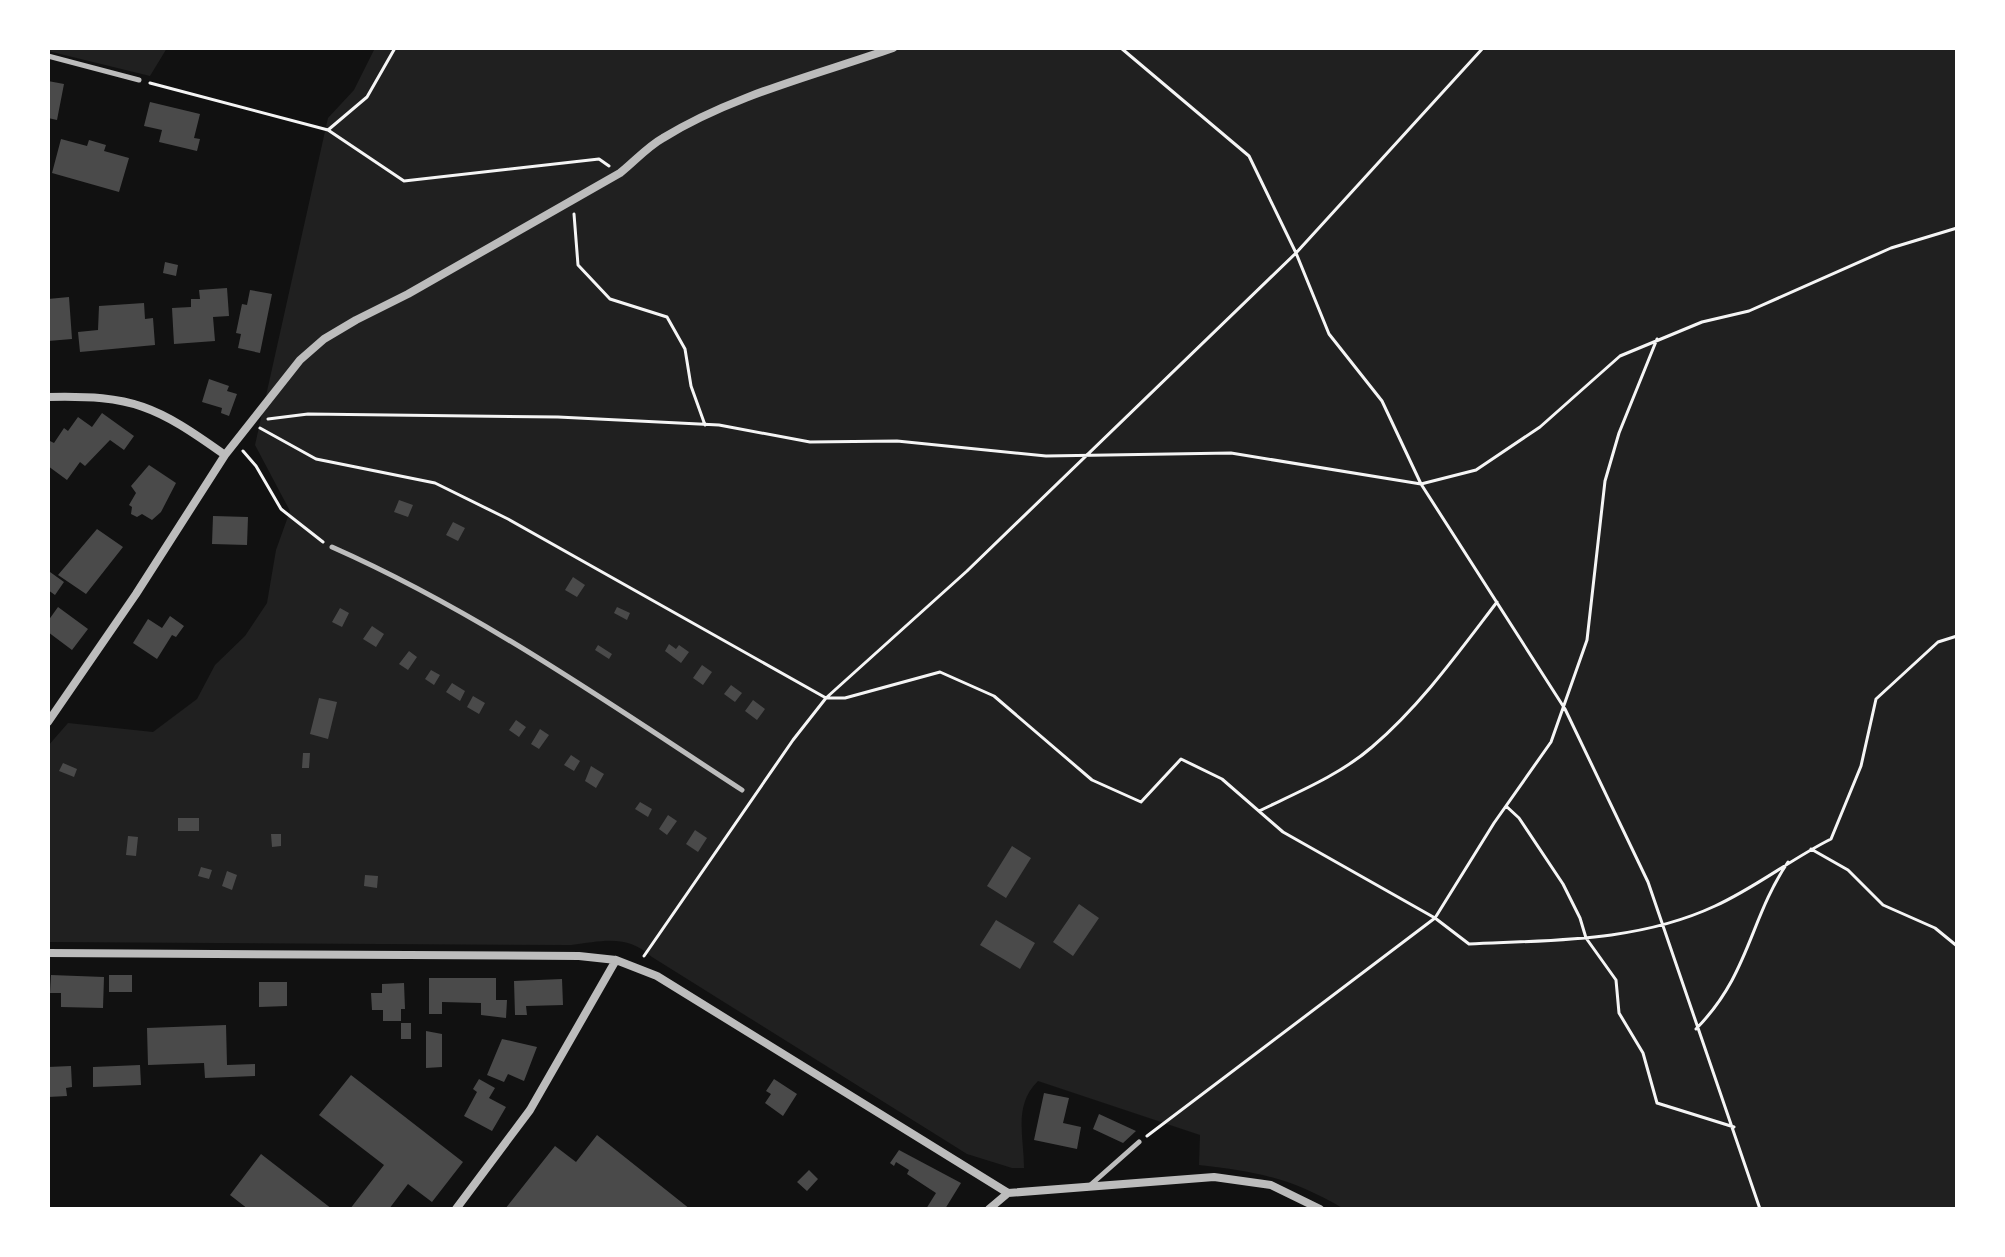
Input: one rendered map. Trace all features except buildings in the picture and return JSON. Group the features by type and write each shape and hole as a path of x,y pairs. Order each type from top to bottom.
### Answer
{"street":[{"path":"48,722 136,594 234,442 276,385 324,339 620,173 660,139 695,120 749,97 893,48"},
{"path":"48,397 108,397 138,402 160,411 225,455"},
{"path":"48,953 579,956 616,960 636,967 1008,1193 1214,1177 1271,1185 1320,1209"},
{"path":"456,1209 530,1110 616,960"},
{"path":"989,1209 1008,1193"}],"lane":[{"path":"48,56 139,80"},
{"path":"332,547 431,593 502,633 742,790"},
{"path":"1086,1188 1139,1142"}],"path":[{"path":"328,130 367,97 395,48"},
{"path":"1121,48 1249,156 1296,253 1329,334 1382,401 1421,484 1565,709 1648,882 1760,1209"},
{"path":"636,967 793,740 826,698 967,571 1296,253 1483,48"},
{"path":"139,80 328,130 404,181 599,159 620,173"},
{"path":"573,198 578,265 610,299 667,317 685,349 691,386 705,425"},
{"path":"250,422 308,414 362,414 705,425 810,442 897,441 1085,457 1231,453 1421,484 1476,470 1540,427 1620,356 1702,322 1749,311 1891,248 1957,228"},
{"path":"1139,1142 1435,918 1551,742 1587,640 1605,481 1619,433 1657,339"},
{"path":"250,422 316,459 435,483 508,519 826,698 845,698 940,672 994,696 1092,780 1141,802 1181,759 1222,779 1283,832 1435,918 1469,944 1586,938 1665,926 1717,905 1791,859 1831,839 1861,766 1876,699 1938,642 1957,636"},
{"path":"234,442 256,466 281,509 299,526 332,547"},
{"path":"1259,811 1309,787 1370,749 1425,696 1497,602"},
{"path":"1506,806 1519,818 1563,884 1586,938 1616,980 1619,1013 1643,1053 1657,1103 1734,1127"},
{"path":"1811,849 1848,870 1883,905 1935,928 1957,946"},
{"path":"1696,1029 1720,1005 1737,976 1775,882 1791,859"}],"shaded area":[{"path":"48,48 167,48 150,76 48,51"},
{"path":"375,48 1957,48 1957,1209 1344,1209 1291,1183 1240,1170 1199,1165 1200,1135 1038,1081 1025,1100 1023,1111 1024,1168 1012,1168 967,1154 642,950 624,942 571,945 48,942 48,746 68,723 153,732 197,699 215,665 245,636 267,603 276,550 290,511 255,445 328,118 354,90"}]}
